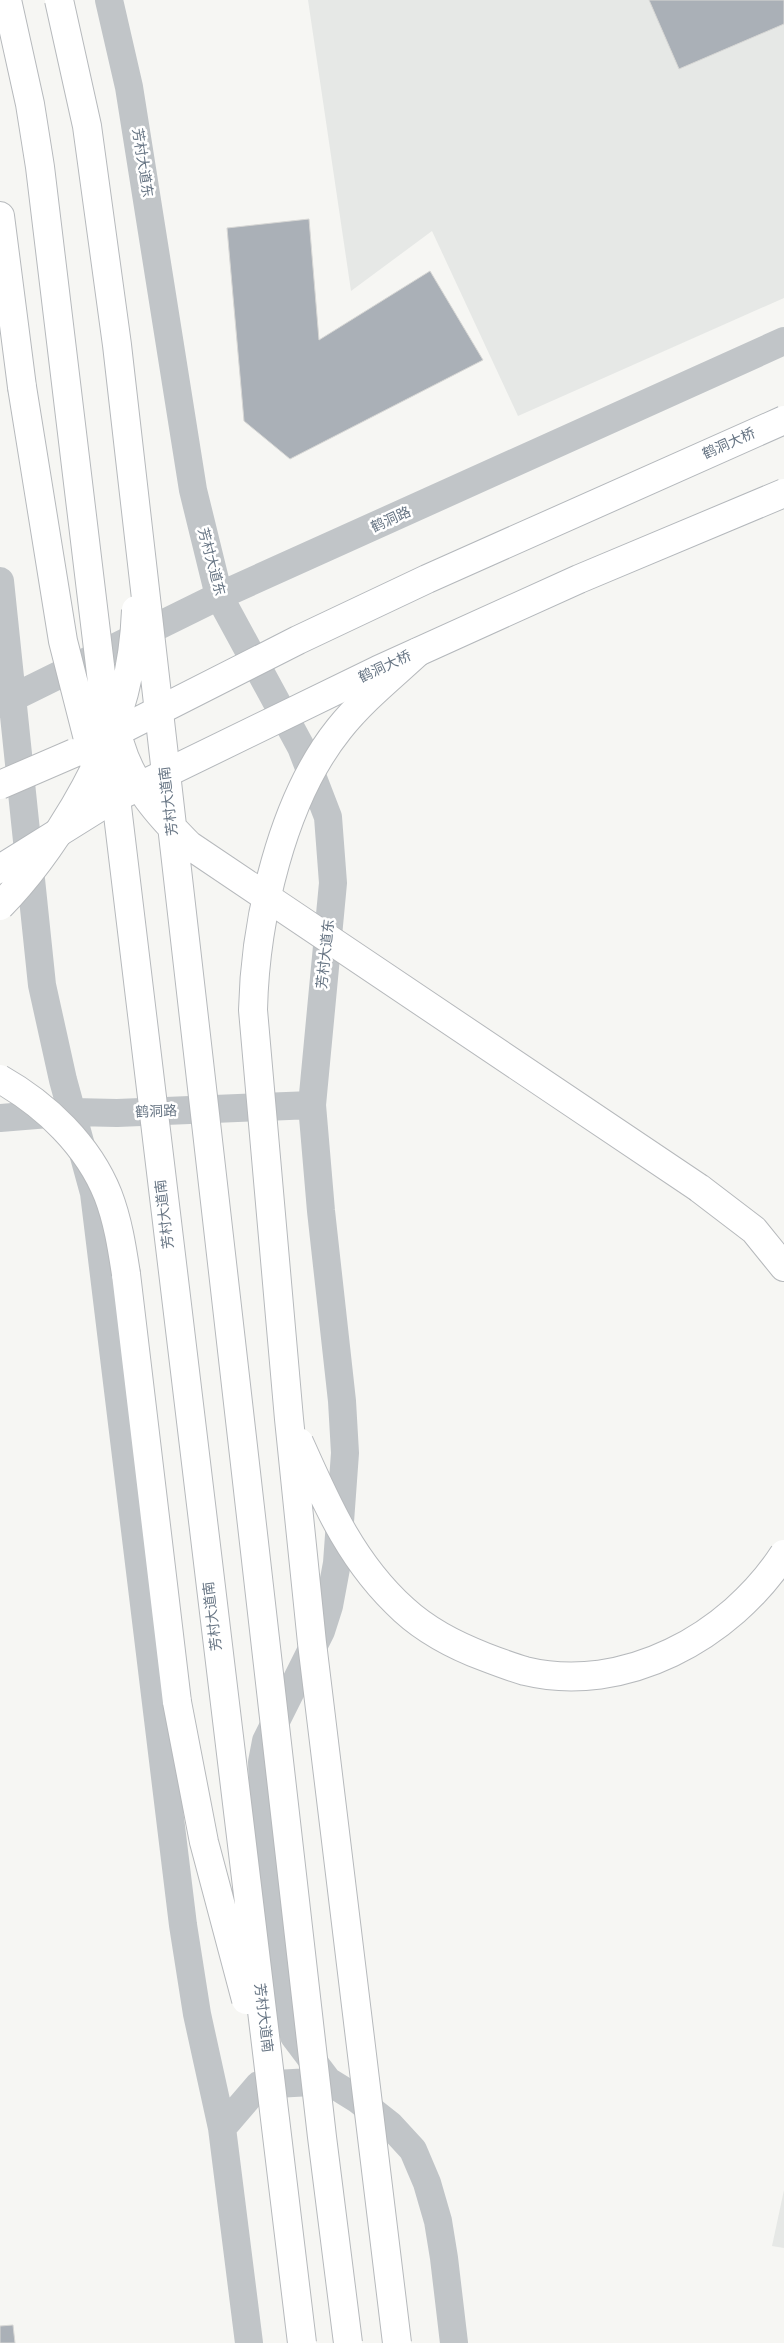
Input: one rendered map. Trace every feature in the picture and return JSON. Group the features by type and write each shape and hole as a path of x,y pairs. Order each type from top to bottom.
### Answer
{"main road":[{"path":"7,0 27,86 40,167 127,889"},
{"path":"0,906 38,860 83,790 105,743 124,694 132,656 137,605 139,549 136,506 117,345 87,126 59,0"},
{"path":"0,216 22,387 63,641 127,889"},
{"name":"鹤洞大桥","path":"0,797 74,753 289,645 427,579 784,420"},
{"name":"鹤洞大桥","path":"0,869 109,801 418,652 579,579 784,493"},
{"name":"芳村大道南","path":"136,506 322,2137 348,2343"},
{"path":"397,2343 312,1643 255,1048 254,975 258,942 271,882 283,842 307,781 323,752 360,705 418,652"},
{"path":"100,657 112,718 122,752 133,777 148,801 189,845 699,1188 754,1230 784,1267"},
{"path":"0,786 74,753"},
{"name":"芳村大道南","path":"127,889 302,2343"},
{"path":"0,1079 27,1095 50,1113 72,1137 92,1166 108,1195 119,1232 126,1274 183,1736 204,1842 259,2045 282,2172"},
{"path":"289,1418 343,1537 382,1588 404,1610 430,1631 460,1647 525,1671 560,1675 597,1675 630,1669 664,1656 699,1638 727,1618 753,1593 784,1554"}],"street":[{"name":"芳村大道东","path":"109,0 129,87 193,490 219,596 301,747 328,817 333,883 312,1105"},
{"name":"鹤洞路","path":"5,701 219,596 784,341"},
{"path":"0,581 5,701 42,985 94,1194 183,1925 197,2014 222,2128 249,2343"},
{"name":"鹤洞路","path":"0,1118 73,1112 117,1113 312,1105"},
{"name":"芳村大道南","path":"312,1105 321,1211 342,1401 345,1454 342,1511 337,1564 329,1606 321,1632 266,1741 262,1762 261,1784 286,1989 294,2036 328,2081 357,2099 390,2126 413,2150 427,2183 438,2221 454,2343"},
{"path":"222,2128 259,2086 328,2081"}],"shaded area":[{"path":"308,0 784,0 784,298 518,416 432,231 351,291"},
{"path":"784,2190 784,2248 772,2246"}],"building":[{"path":"649,0 784,0 784,24 679,69"},
{"path":"309,219 319,340 430,271 483,360 290,459 244,421 227,228"},
{"path":"13,2325 15,2343 0,2343 0,2326"}]}
